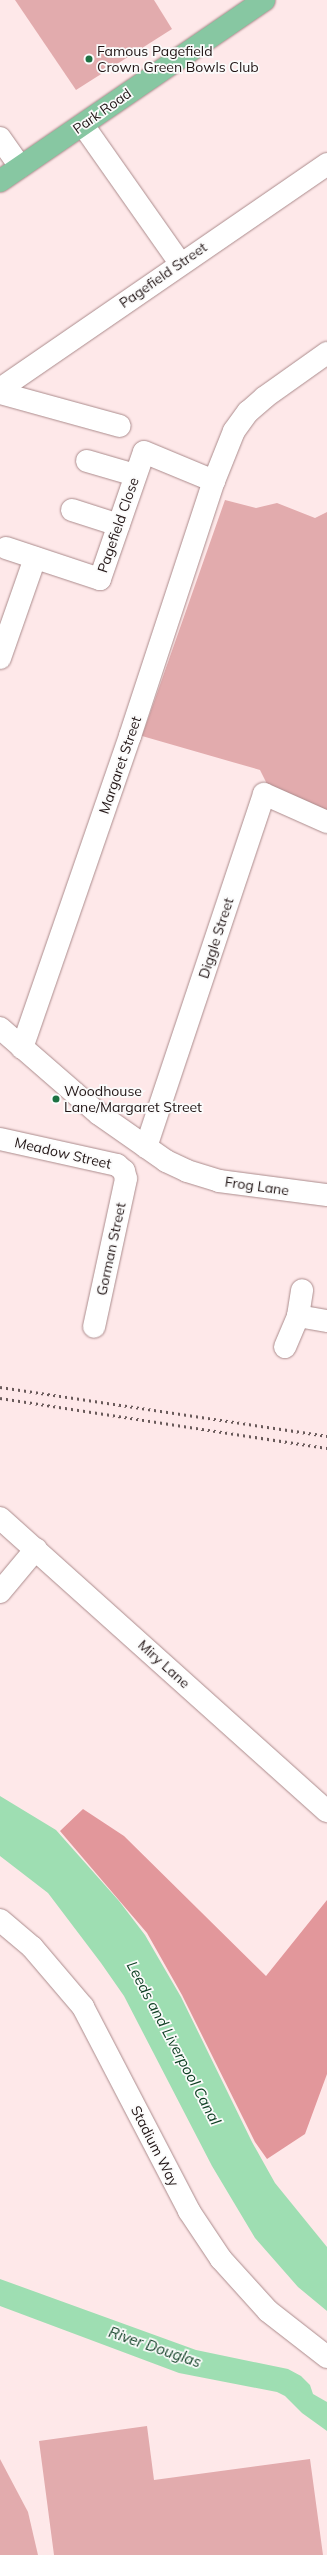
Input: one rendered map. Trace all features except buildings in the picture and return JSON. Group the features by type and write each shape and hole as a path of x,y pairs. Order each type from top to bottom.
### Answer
{"main road":[{"name":"Park Road","path":"0,181 264,0"}],"street":[{"path":"83,125 180,263"},
{"path":"0,138 20,167"},
{"name":"Pagefield Street","path":"0,389 180,263 327,164"},
{"name":"Margaret Street","path":"22,1048 130,736 214,481 234,431 248,412 327,353"},
{"path":"0,393 120,426"},
{"name":"Pagefield Close","path":"6,548 100,579 144,452 214,481"},
{"path":"87,461 135,475"},
{"path":"72,510 119,525"},
{"path":"0,658 35,558"},
{"name":"Diggle Street","path":"146,1147 264,794 327,822"},
{"name":"Frog Lane","path":"0,1028 99,1114 146,1147 187,1171 219,1181 327,1195"},
{"name":"Meadow Street","path":"1,1141 117,1165 124,1172"},
{"name":"Gorman Street","path":"94,1327 126,1179 124,1172"},
{"path":"285,1347 298,1316 302,1290"},
{"path":"298,1316 327,1321"},
{"name":"Miry Lane","path":"0,1518 327,1811"},
{"path":"0,1592 36,1549"},
{"name":"Stadium Way","path":"0,1920 32,1946 83,2007 188,2211 221,2259 268,2311 327,2357"}],"shaded area":[{"name":"Famous Pagefield Crown Green Bowls Club","path":"15,0 154,0 172,29 76,90"},
{"path":"225,500 256,508 277,503 315,518 327,512 327,813 269,788 260,770 142,736"},
{"path":"83,1809 124,1836 266,1976 327,1900 327,2074 305,2134 267,2159 255,2142 182,1995 147,1933 60,1831"},
{"path":"147,2426 154,2480 310,2459 323,2555 54,2555 39,2441"},
{"path":"0,2459 28,2512 38,2555 0,2555"}],"water":[{"name":"Leeds and Liverpool Canal","path":"0,1796 56,1830 119,1901 145,1935 181,1997 252,2142 275,2183 327,2247 327,2311 298,2287 255,2238 212,2166 124,1996 101,1963 48,1893 0,1856"},
{"name":"River Douglas","path":"0,2279 196,2350 288,2369 301,2376 310,2385 313,2394 327,2402 327,2431 302,2413 285,2396 277,2392 179,2373 0,2306"}],"railway":[{"path":"0,1387 327,1436"},
{"path":"0,1398 327,1448"}],"place":[{"name":"Famous Pagefield Crown Green Bowls Club","path":"89,59"},
{"name":"Woodhouse Lane/Margaret Street","path":"56,1099"}]}
